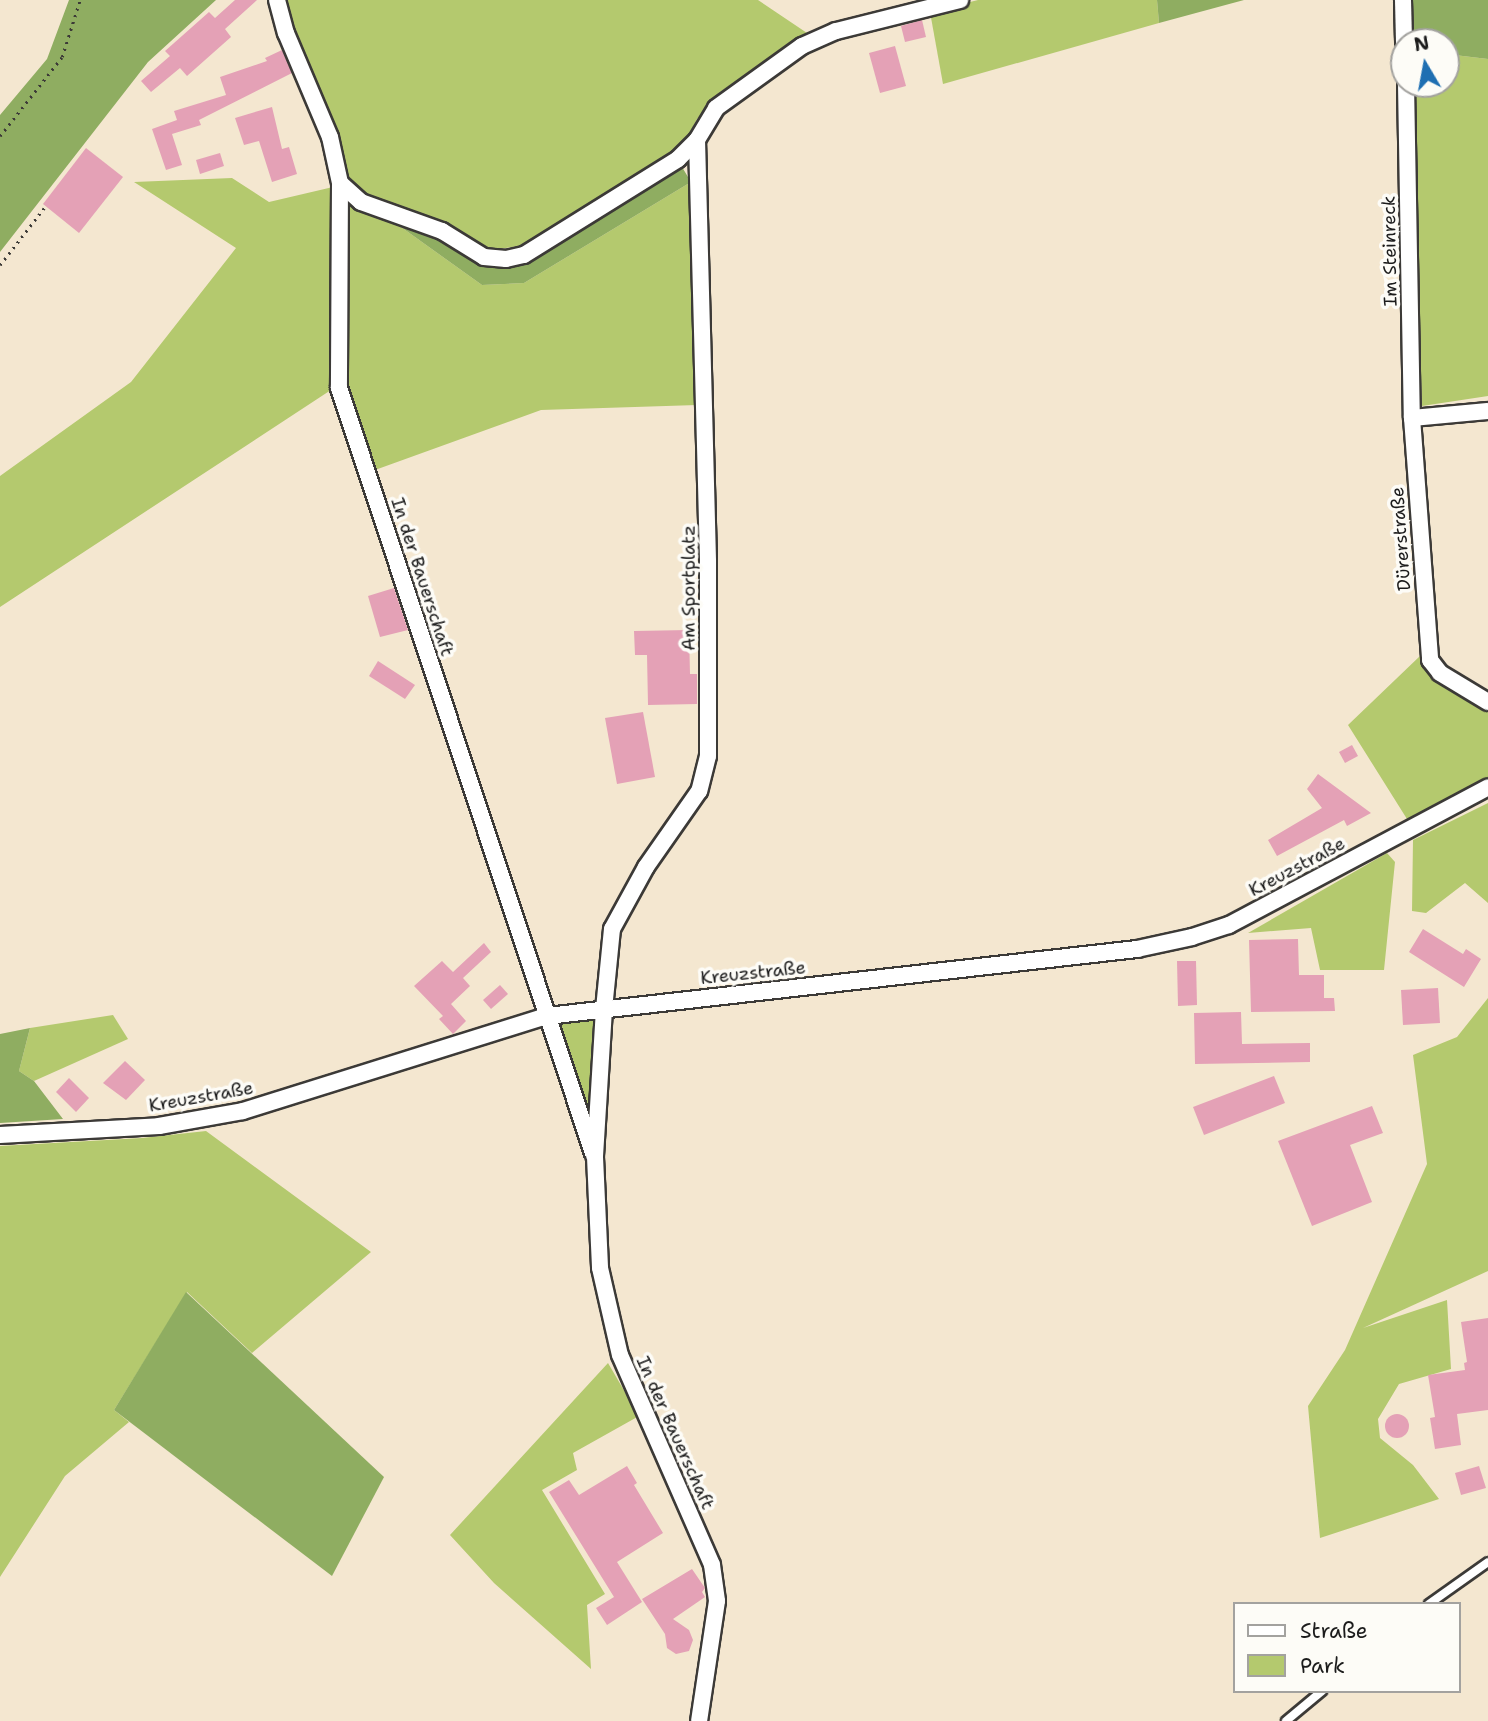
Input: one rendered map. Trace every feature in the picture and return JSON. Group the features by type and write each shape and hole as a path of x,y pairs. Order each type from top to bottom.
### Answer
{"street":[{"name":"In der Bauerschaft","path":"277,0 286,33 330,137 340,183 339,388 595,1157"},
{"path":"340,183 361,202 442,231 484,257 506,259 524,255 678,159 697,140 716,108 802,46 836,32 960,0"},
{"path":"1403,0 1404,28"},
{"name":"Im Steinreck","path":"1406,98 1412,418"},
{"name":"Am Sportplatz","path":"604,1009 612,929 646,867 699,791 708,756 708,562 697,140"},
{"path":"1412,418 1488,411"},
{"name":"Dürerstraße","path":"1412,418 1430,660 1440,673 1488,702"},
{"name":"Kreuzstraße","path":"0,1135 159,1126 243,1111 547,1016 1137,949 1192,937 1229,925 1488,787"},
{"name":"In der Bauerschaft","path":"604,1009 595,1157 600,1268 620,1355 712,1565 718,1601 699,1721"}],"lane":[{"path":"1432,1602 1488,1562"},
{"path":"1286,1721 1320,1693"}],"path":[{"path":"0,136 62,57 80,0"},
{"path":"0,265 44,208"}],"green space":[{"path":"69,0 216,0 148,62 0,252 0,115 47,59"},
{"path":"285,0 758,0 807,33 720,92 697,119 686,141 665,161 524,245 488,251 368,199 348,182 339,141 292,25"},
{"path":"978,0 1157,0 1159,23 943,84 930,12"},
{"path":"1157,0 1244,0 1159,23"},
{"path":"1408,0 1488,0 1488,59 1460,56 1460,28 1409,28"},
{"path":"1460,56 1488,59 1488,396 1422,406 1411,98 1460,98"},
{"path":"682,167 691,182 524,283 482,285 401,227 528,261"},
{"path":"232,178 269,202 333,187 334,388 0,607 0,476 131,382 236,248 134,182"},
{"path":"691,182 697,405 541,410 375,470 345,388 346,204 401,227 482,285 524,283"},
{"path":"1420,656 1440,679 1488,708 1488,778 1407,819 1348,725"},
{"path":"1488,803 1488,903 1465,883 1426,913 1412,911 1413,840"},
{"path":"1387,853 1395,862 1384,970 1320,970 1311,928 1248,933"},
{"path":"1488,998 1488,1271 1363,1328 1447,1300 1451,1369 1399,1384 1378,1419 1380,1438 1413,1465 1439,1499 1320,1538 1308,1406 1345,1350 1427,1164 1413,1055 1457,1037"},
{"path":"113,1015 128,1039 34,1081 19,1071 30,1028"},
{"path":"596,1019 592,1120 587,1120 558,1023"},
{"path":"30,1028 19,1071 34,1081 63,1119 0,1123 0,1034"},
{"path":"206,1131 371,1252 252,1353 187,1292 114,1410 129,1422 65,1476 0,1577 0,1146 142,1138"},
{"path":"186,1292 384,1477 332,1576 114,1410"},
{"path":"608,1363 639,1416 573,1453 577,1470 542,1490 605,1594 587,1605 591,1669 494,1583 450,1535"}],"building":[{"path":"235,0 257,0 225,29 231,37 187,76 180,68 151,92 141,81 170,56 165,51 209,12 215,18"},
{"path":"922,20 926,37 905,42 901,26"},
{"path":"895,46 906,86 880,93 869,53"},
{"path":"282,50 292,73 199,120 201,125 172,134 182,165 166,170 152,129 177,120 174,111 226,95 220,77 267,61 265,58"},
{"path":"272,107 282,149 289,147 297,174 272,182 259,141 244,145 235,118"},
{"path":"86,148 123,177 79,233 43,204"},
{"path":"220,153 224,166 200,174 196,160"},
{"path":"394,588 408,630 380,637 368,596"},
{"path":"689,630 690,674 697,674 697,704 648,705 647,655 635,655 634,631"},
{"path":"378,661 415,685 405,699 369,676"},
{"path":"643,712 655,777 617,784 605,718"},
{"path":"1352,745 1358,756 1345,763 1339,752"},
{"path":"1318,774 1371,813 1347,826 1344,820 1277,856 1268,840 1322,808 1307,789"},
{"path":"1423,929 1463,954 1466,949 1481,959 1464,987 1409,952"},
{"path":"1298,939 1299,975 1324,975 1324,998 1334,998 1335,1011 1251,1012 1249,940"},
{"path":"484,943 491,952 463,978 470,986 451,1004 466,1021 453,1034 439,1019 443,1016 414,986 442,961 453,972"},
{"path":"1177,961 1196,961 1197,1005 1178,1006"},
{"path":"500,985 508,994 491,1009 483,1000"},
{"path":"1438,988 1440,1023 1403,1025 1401,990"},
{"path":"1241,1012 1242,1044 1310,1043 1310,1062 1195,1064 1194,1013"},
{"path":"125,1061 145,1080 126,1100 103,1083"},
{"path":"1274,1076 1285,1103 1204,1135 1193,1107"},
{"path":"69,1078 89,1098 76,1112 56,1092"},
{"path":"1372,1106 1383,1133 1350,1145 1372,1202 1312,1226 1278,1141"},
{"path":"1488,1318 1488,1410 1457,1414 1461,1445 1435,1449 1430,1418 1435,1417 1428,1375 1465,1370 1464,1363 1467,1362 1461,1322"},
{"path":"1397,1414 1406,1417 1409,1426 1406,1435 1397,1438 1388,1435 1385,1426 1388,1417"},
{"path":"627,1466 637,1483 634,1485 663,1533 617,1562 642,1602 607,1625 596,1608 614,1597 549,1492 569,1480 579,1495"},
{"path":"1479,1466 1486,1488 1461,1495 1455,1473"},
{"path":"692,1569 705,1588 702,1592 705,1597 673,1619 689,1630 693,1640 689,1651 676,1654 667,1648 665,1634 642,1599"}]}
